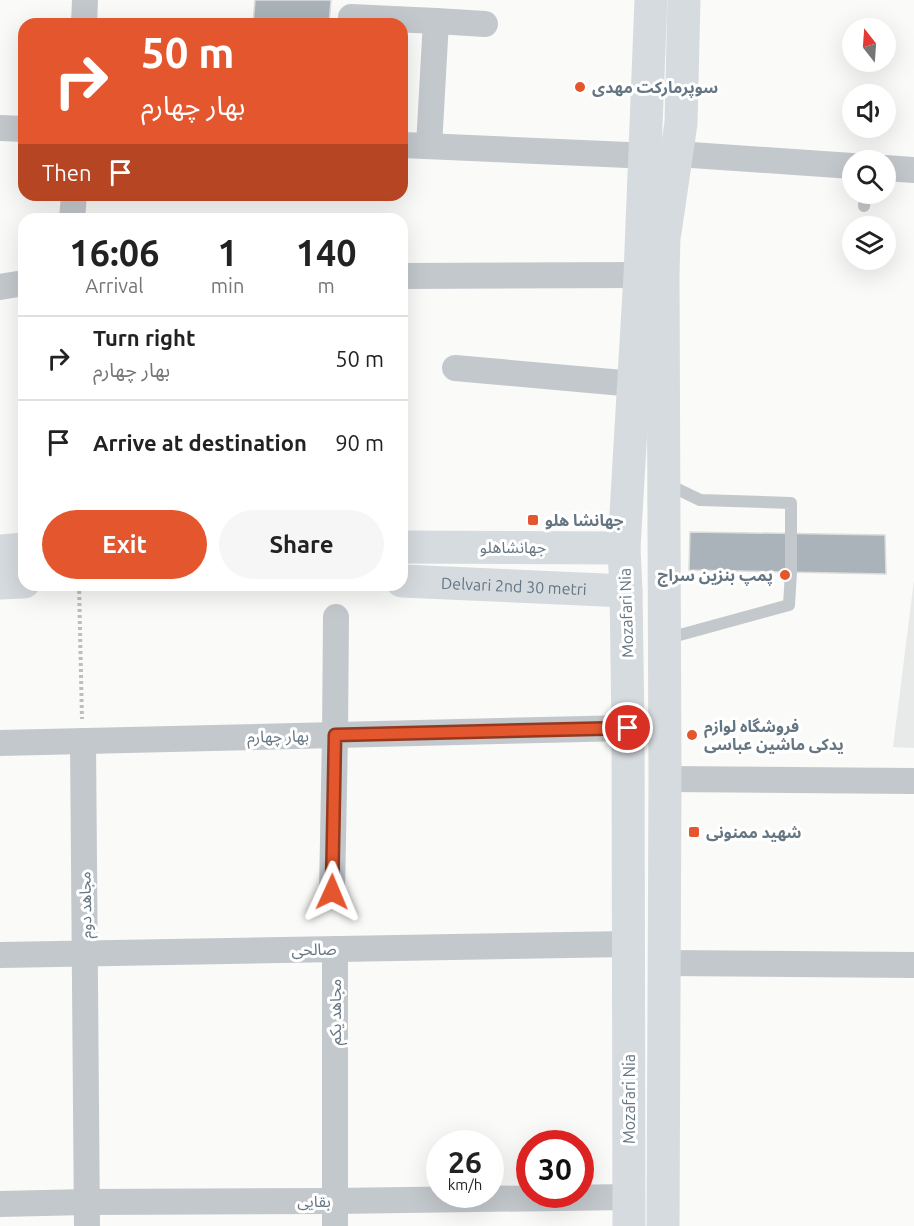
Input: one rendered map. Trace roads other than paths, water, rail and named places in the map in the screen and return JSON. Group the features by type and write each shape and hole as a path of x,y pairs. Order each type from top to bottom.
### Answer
{"main road":[{"path":"635,0 628,155 640,275"},
{"name":"Mozafari Nia","path":"629,1211 628,728 624,548 640,275 651,0"},
{"path":"663,1226 665,779 663,276 672,0"},
{"path":"664,232 681,123 684,0"},
{"name":"جهانشاهلو","path":"408,547 624,548"},
{"path":"472,584 491,579 500,569 500,560 492,553 474,547"},
{"path":"0,551 18,550"},
{"name":"Delvari 2nd 30 metri","path":"408,581 626,591"},
{"path":"0,583 18,582"}],"street":[{"path":"84,18 85,0"},
{"path":"351,17 372,18"},
{"path":"408,20 485,24"},
{"path":"429,147 436,21"},
{"path":"0,128 18,129"},
{"path":"408,145 628,155"},
{"path":"677,154 842,165"},
{"path":"896,169 914,170"},
{"path":"408,276 640,275"},
{"path":"0,287 18,284"},
{"path":"454,368 634,384"},
{"path":"332,892 336,617"},
{"name":"بهار چهارم","path":"0,743 628,728"},
{"name":"مجاهد دوم","path":"83,741 87,1214"},
{"path":"665,779 914,781"},
{"name":"صالحی","path":"0,955 629,944"},
{"name":"مجاهد یکم","path":"335,949 335,1214"},
{"path":"664,963 914,964"},
{"name":"بقایی","path":"0,1204 87,1214 629,1211"}],"lane":[{"path":"664,482 700,500 791,503 791,526 789,605 664,640"}],"place":[{"name":"سوپرمارکت مهدی","path":"580,87"},
{"name":"جهانشا هلو","path":"533,520"},
{"name":"پمپ بنزین سراج","path":"785,575"},
{"name":"فروشگاه لوازم یدکی ماشین عباسی","path":"692,735"},
{"name":"شهید ممنونی","path":"694,832"}]}
